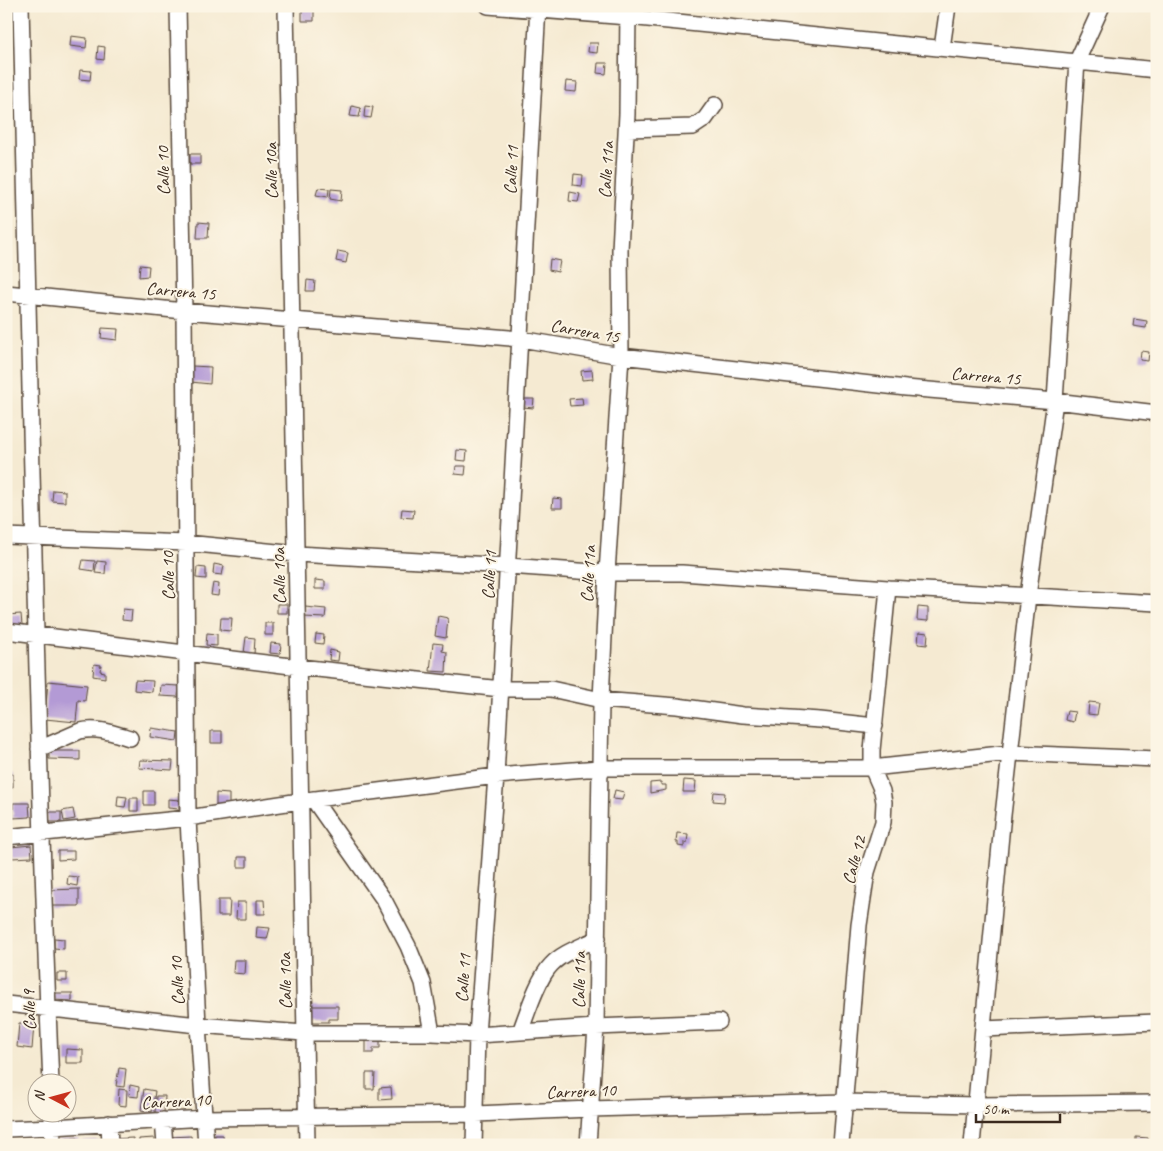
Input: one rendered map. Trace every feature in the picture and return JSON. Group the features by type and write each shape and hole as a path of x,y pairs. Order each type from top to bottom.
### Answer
{"street":[{"name":"Calle 9","path":"21,6 26,296 34,537 40,833 50,1074"},
{"name":"Calle 10","path":"178,6 184,311 188,818 206,1145"},
{"name":"Calle 10a","path":"286,6 299,667 306,800 304,1033 307,1145"},
{"path":"488,6 628,12 942,48 1157,70"},
{"path":"942,48 948,6"},
{"path":"972,1145 1010,753 1028,596 1055,401 1077,62 1102,6"},
{"name":"Calle 11","path":"474,1145 477,1035 496,776 538,8"},
{"name":"Calle 11a","path":"588,1145 596,1027 601,700 621,356 620,250 627,129 628,12"},
{"path":"627,129 694,127 705,119 715,105"},
{"name":"Carrera 15","path":"6,293 184,311 521,338 621,356 906,388 1055,401 1157,413"},
{"path":"6,536 186,543 297,554 607,573 682,573 888,588 1157,603"},
{"name":"Calle 12","path":"841,1145 859,926 867,872 883,822 884,802 882,791 872,768 872,750 876,726 888,588"},
{"path":"6,631 299,667 501,689 551,690 601,700 677,706 743,716 820,720 876,726"},
{"path":"39,749 80,730 87,729 104,730 130,738"},
{"path":"6,837 188,818 306,800 496,776 599,768 872,768 1010,753 1157,759"},
{"path":"306,800 384,900 408,946 423,983 432,1033"},
{"path":"520,1032 550,966 565,955 598,938"},
{"path":"6,1004 198,1025 304,1033 477,1035 596,1027 719,1022"},
{"path":"983,1029 1157,1022"},
{"name":"Carrera 10","path":"78,1121 109,1123 205,1118 476,1114 845,1102 976,1105 1157,1103"},
{"path":"163,1120 165,1145"},
{"path":"109,1123 110,1145"},
{"name":"Carrera 10","path":"6,1128 29,1124"},
{"path":"52,1124 53,1145"}],"building":[{"path":"302,9 314,10 314,21 302,21"},
{"path":"71,36 87,38 86,48 70,46"},
{"path":"589,43 598,43 597,53 588,52"},
{"path":"98,46 105,47 104,60 97,59"},
{"path":"598,63 607,63 606,74 597,73"},
{"path":"80,70 91,71 90,80 79,79"},
{"path":"566,81 577,82 576,92 565,91"},
{"path":"352,106 361,108 359,117 350,116"},
{"path":"365,106 373,107 371,118 364,117"},
{"path":"190,154 200,154 200,164 190,164"},
{"path":"574,174 583,175 582,186 573,185"},
{"path":"318,188 329,189 328,197 316,195"},
{"path":"331,189 342,190 341,201 330,199"},
{"path":"570,192 580,194 578,202 569,201"},
{"path":"198,222 209,223 208,238 197,238"},
{"path":"338,251 348,253 346,263 336,261"},
{"path":"550,259 560,261 558,272 549,270"},
{"path":"140,265 149,266 148,276 139,277"},
{"path":"307,280 315,281 314,291 306,291"},
{"path":"1134,319 1147,321 1146,328 1133,326"},
{"path":"102,328 118,329 117,340 101,338"},
{"path":"1141,351 1149,352 1148,361 1140,360"},
{"path":"192,366 211,367 210,384 191,382"},
{"path":"592,370 593,379 582,380 581,371"},
{"path":"582,398 583,405 570,406 569,399"},
{"path":"524,399 534,399 533,408 523,407"},
{"path":"457,450 467,451 466,461 456,460"},
{"path":"456,466 466,466 465,475 455,474"},
{"path":"53,490 65,491 65,502 52,501"},
{"path":"553,498 562,499 562,508 552,508"},
{"path":"402,509 414,510 413,518 401,517"},
{"path":"83,560 95,561 94,571 81,569"},
{"path":"97,561 106,562 105,574 95,573"},
{"path":"214,564 224,566 222,575 213,574"},
{"path":"197,567 206,568 206,579 196,578"},
{"path":"315,580 325,581 325,589 315,589"},
{"path":"213,583 219,584 218,596 211,595"},
{"path":"277,604 287,604 287,613 277,613"},
{"path":"305,607 326,609 325,618 304,617"},
{"path":"918,607 928,608 928,621 917,620"},
{"path":"123,609 132,610 131,621 122,620"},
{"path":"21,614 22,625 6,625 6,615"},
{"path":"438,616 448,618 446,638 435,636"},
{"path":"221,618 232,618 231,631 220,630"},
{"path":"265,623 273,623 273,635 265,635"},
{"path":"919,632 928,633 927,645 918,644"},
{"path":"207,633 217,634 217,646 206,645"},
{"path":"316,634 324,635 323,644 315,643"},
{"path":"246,637 255,638 254,654 244,653"},
{"path":"271,643 281,644 280,654 270,653"},
{"path":"433,643 443,644 442,651 447,652 446,672 430,671"},
{"path":"330,650 339,652 338,661 329,660"},
{"path":"94,664 101,665 100,671 105,672 105,678 93,676"},
{"path":"135,680 153,681 152,692 134,690"},
{"path":"48,681 87,685 85,701 78,700 76,722 45,719"},
{"path":"161,685 179,686 178,697 160,696"},
{"path":"1089,702 1099,703 1097,715 1088,714"},
{"path":"1067,711 1075,712 1073,722 1065,720"},
{"path":"151,728 178,732 177,741 150,737"},
{"path":"211,731 222,731 222,743 211,743"},
{"path":"49,751 80,751 80,760 49,759"},
{"path":"140,760 173,761 172,770 139,768"},
{"path":"6,774 13,774 13,787 6,787"},
{"path":"684,780 696,781 695,792 683,792"},
{"path":"661,782 661,785 666,785 666,790 650,793 650,783"},
{"path":"615,790 624,792 622,800 613,799"},
{"path":"144,791 154,791 154,805 144,805"},
{"path":"714,792 725,793 724,802 713,801"},
{"path":"216,793 229,794 229,806 216,806"},
{"path":"118,796 127,797 125,807 117,806"},
{"path":"130,798 138,798 138,811 130,811"},
{"path":"168,799 179,800 179,809 168,808"},
{"path":"13,803 29,803 30,817 13,818"},
{"path":"73,809 75,819 64,821 62,811"},
{"path":"47,812 61,812 61,822 47,822"},
{"path":"677,833 688,834 687,843 684,842 684,847 678,846 678,842 676,842"},
{"path":"31,845 32,857 12,858 11,847"},
{"path":"58,851 74,851 74,859 58,860"},
{"path":"238,857 247,857 247,867 238,867"},
{"path":"68,876 78,877 77,886 67,884"},
{"path":"79,889 79,906 49,906 49,890"},
{"path":"218,900 230,900 229,916 218,916"},
{"path":"257,900 264,900 265,914 257,914"},
{"path":"237,902 246,902 246,919 236,919"},
{"path":"257,927 270,928 267,939 256,938"},
{"path":"54,938 64,939 64,949 54,948"},
{"path":"234,960 246,960 245,974 233,973"},
{"path":"57,973 67,973 67,981 57,981"},
{"path":"54,993 72,993 72,1001 54,1000"},
{"path":"310,1006 338,1006 338,1019 329,1019 329,1022 310,1022"},
{"path":"19,1023 34,1024 32,1049 17,1047"},
{"path":"366,1038 380,1039 380,1048 373,1048 373,1053 366,1053"},
{"path":"66,1049 83,1050 83,1063 66,1063"},
{"path":"119,1068 126,1069 124,1087 116,1086"},
{"path":"366,1073 375,1073 374,1089 366,1089"},
{"path":"130,1085 139,1087 138,1097 129,1096"},
{"path":"391,1087 392,1099 379,1100 379,1088"},
{"path":"119,1089 127,1090 126,1106 118,1105"},
{"path":"144,1089 155,1091 152,1112 141,1110"},
{"path":"156,1096 165,1096 164,1113 155,1112"},
{"path":"215,1135 223,1135 224,1145 215,1145"},
{"path":"191,1136 192,1145 168,1145 168,1137"},
{"path":"1136,1137 1148,1138 1148,1145 1136,1145"},
{"path":"78,1138 79,1145 59,1145 59,1139"},
{"path":"133,1138 133,1145 111,1145 110,1139"},
{"path":"154,1138 154,1145 139,1145 139,1139"},
{"path":"99,1140 99,1145 80,1145 80,1141"}]}
